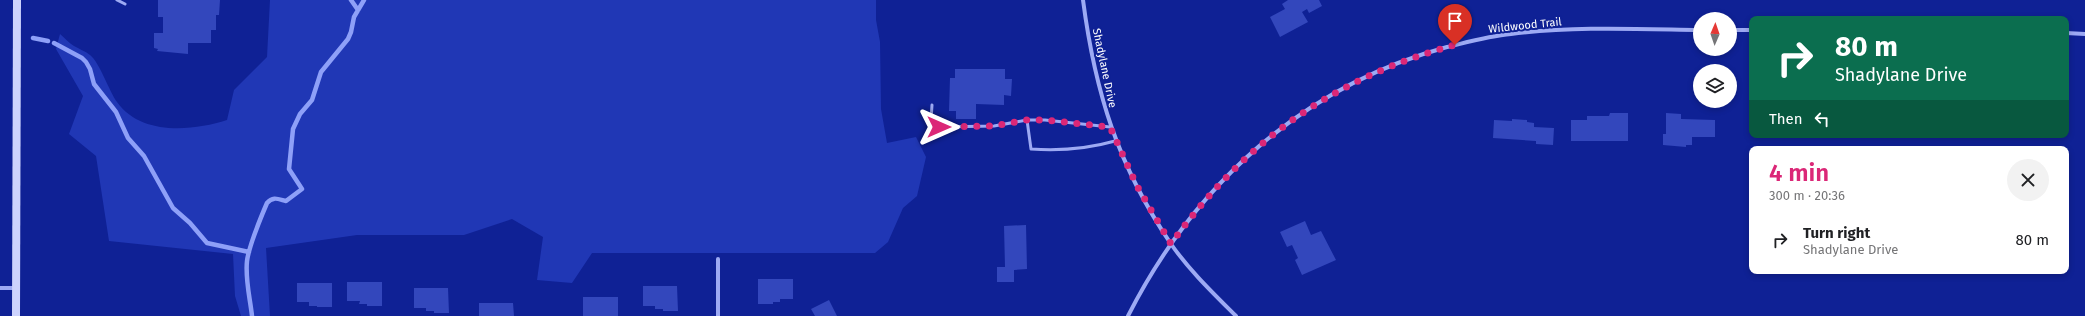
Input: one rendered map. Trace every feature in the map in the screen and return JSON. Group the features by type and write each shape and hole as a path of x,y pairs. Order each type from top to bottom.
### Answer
{"street":[{"path":"16,316 17,0"},
{"name":"Shadylane Drive","path":"1083,0 1092,57 1115,141 1137,186 1171,244 1192,270 1236,316"},
{"name":"Wildwood Trail","path":"1128,316 1140,293 1171,244 1208,195 1250,153 1273,134 1318,102 1368,75 1400,62 1455,45 1509,34 1584,29 1693,30"},
{"path":"1737,30 1749,30"},
{"path":"2069,33 2085,34"},
{"path":"718,259 718,316"},
{"path":"0,288 16,288"}],"lane":[{"path":"117,0 125,4"},
{"path":"932,105 931,120 939,127 994,126 1026,120 1045,120 1110,127"},
{"path":"1026,120 1031,149 1054,150 1092,148 1115,141"}],"shaded area":[{"path":"270,0 876,0 876,20 880,42 881,109 887,143 916,137 926,157 917,196 903,208 888,242 875,253 592,253 572,283 537,280 543,237 512,219 464,235 357,235 266,248 270,316 241,316 235,296 233,254 109,241 96,156 69,134 83,96 56,49 60,34 72,45 90,55 101,70 117,102 127,113 140,121 153,126 168,128 199,127 213,124 227,120 234,90 267,57"}],"building":[{"path":"158,0 220,0 219,15 216,15 216,30 211,30 211,43 188,43 188,54 157,51 158,49 154,48 154,33 163,33 163,17 158,17"},
{"path":"1288,0 1319,0 1322,6 1309,13 1307,9 1302,12 1308,22 1280,37 1270,17 1285,9 1282,4"},
{"path":"955,69 1005,69 1005,79 1012,79 1011,96 1004,95 1004,105 976,104 976,119 956,119 956,111 949,111 950,78 955,78"},
{"path":"1610,113 1628,113 1628,141 1571,141 1571,120 1587,120 1587,116 1609,116"},
{"path":"1666,113 1681,114 1681,119 1715,120 1715,137 1692,137 1692,145 1686,145 1686,147 1663,145 1663,134 1666,134"},
{"path":"1512,119 1527,120 1527,122 1534,123 1534,127 1554,128 1553,145 1536,144 1536,141 1493,138 1494,120 1512,121"},
{"path":"1305,221 1311,235 1321,231 1336,260 1302,275 1295,260 1298,258 1292,245 1287,247 1280,232"},
{"path":"1026,225 1027,269 1014,270 1014,282 997,282 997,267 1005,267 1004,226"},
{"path":"758,279 793,279 793,299 780,299 780,302 773,302 773,304 758,304"},
{"path":"347,282 382,282 382,306 367,306 367,304 359,304 360,301 347,301"},
{"path":"297,283 332,283 332,307 309,306 309,302 297,302"},
{"path":"643,286 677,286 678,311 663,311 663,309 655,309 655,306 643,306"},
{"path":"414,288 448,288 449,313 434,313 434,311 426,311 426,308 414,308"},
{"path":"583,297 618,297 618,316 583,316"},
{"path":"829,300 837,316 815,316 811,309"},
{"path":"479,303 513,303 514,316 479,316"}],"waterway":[{"path":"351,0 358,10"},
{"path":"252,316 247,282 247,261 250,248 267,203 271,199 286,201 302,189 289,169 293,129 300,114 312,100 321,72 348,39 354,17 364,0"},
{"path":"33,38 48,41"},
{"path":"54,43 82,58 86,62 90,69 94,84 116,112 128,138 144,156 173,208 190,223 207,243 249,252"}],"route":[{"path":"939,127 994,126 1026,120 1045,120 1110,127 1120,153 1137,186 1171,244 1208,195 1250,153 1296,117 1318,102 1368,75 1400,62 1455,45"}]}
